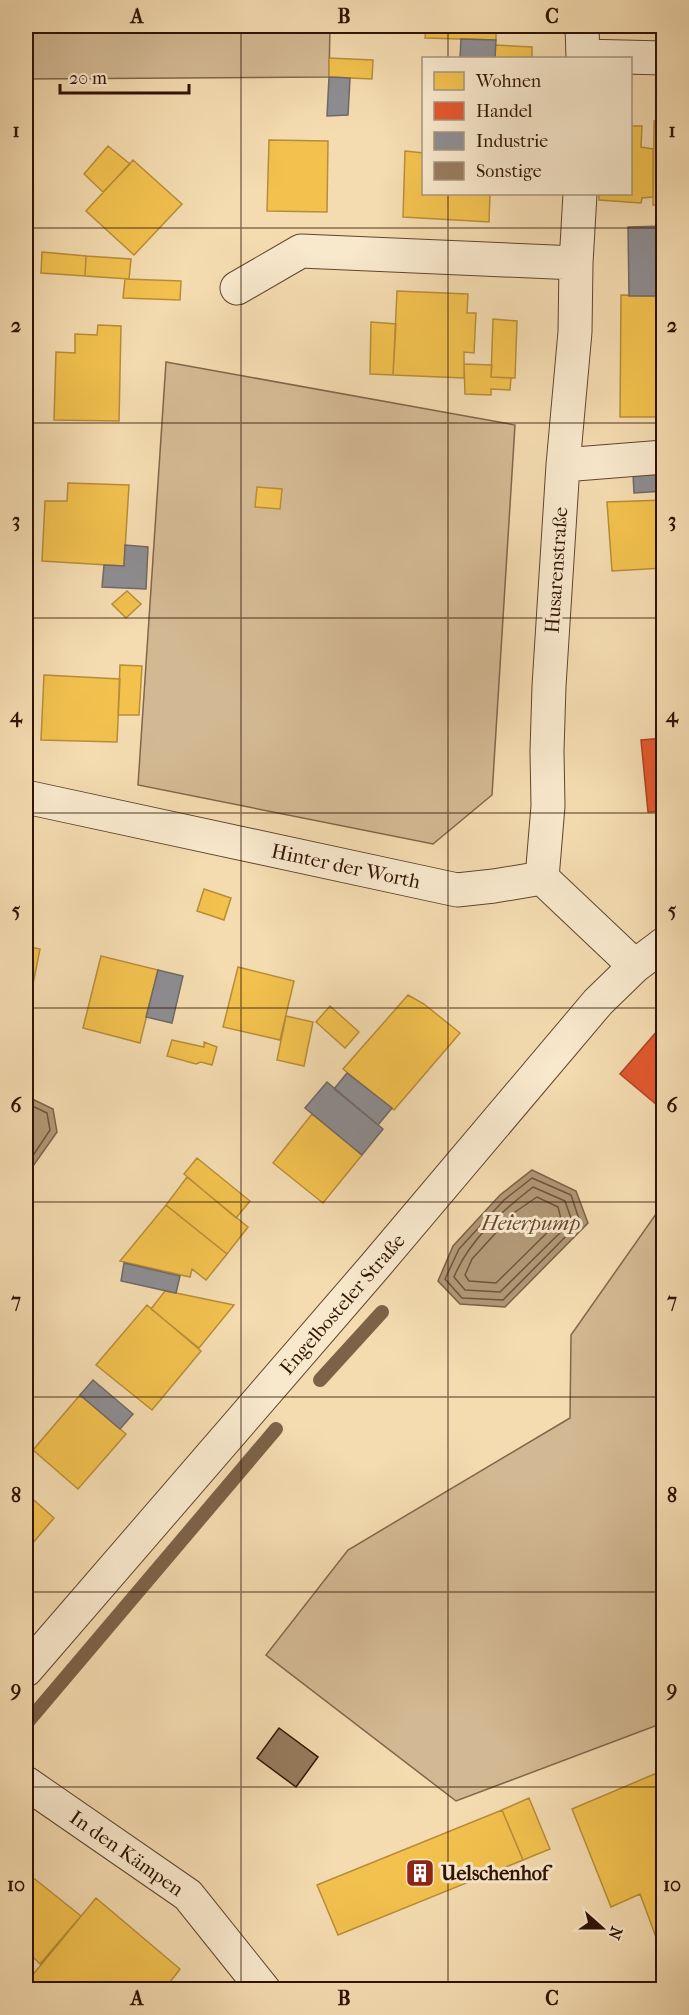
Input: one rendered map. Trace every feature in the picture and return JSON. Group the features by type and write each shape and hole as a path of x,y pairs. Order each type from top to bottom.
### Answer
{"street":[{"path":"583,47 663,58"},
{"name":"Husarenstraße","path":"542,878 548,806 549,686 574,332 580,195"},
{"path":"237,288 302,251 576,263"},
{"path":"563,465 663,457"},
{"name":"Hinter der Worth","path":"26,797 457,890 542,878"},
{"path":"542,878 635,966"},
{"name":"Engelbosteler Straße","path":"26,1670 405,1231 598,1002 635,966 663,944"},
{"name":"In den Kämpen","path":"26,1783 188,1895 264,1989"}],"shaded area":[{"path":"26,26 330,26 329,77 26,79"},
{"path":"166,362 515,425 492,795 433,844 138,785"},
{"path":"663,1204 663,1723 456,1801 266,1655 348,1550 570,1418 571,1335"}],"water":[{"path":"26,1096 53,1109 57,1132 26,1176"},
{"name":"Heierpump","path":"532,1170 576,1191 588,1223 505,1307 460,1304 438,1281 453,1246 500,1195"}],"building: Wohnen":[{"path":"426,26 496,26 496,40 425,38"},
{"path":"641,26 664,26 664,32 641,32"},
{"path":"495,45 532,47 532,57 495,57"},
{"path":"329,58 373,60 372,79 329,77"},
{"path":"654,121 664,121 664,205 653,205"},
{"path":"632,126 642,126 641,147 653,149 653,197 642,198 641,203 599,200 599,195 632,195"},
{"path":"269,140 328,141 327,212 267,211"},
{"path":"108,146 130,164 103,192 84,174"},
{"path":"405,151 422,153 422,195 490,195 489,222 403,217"},
{"path":"133,160 182,204 134,255 86,211"},
{"path":"42,252 86,256 85,276 41,273"},
{"path":"86,256 131,259 129,279 85,276"},
{"path":"125,279 181,281 180,300 123,298"},
{"path":"397,291 468,294 467,313 476,313 474,353 464,352 464,378 393,375"},
{"path":"621,295 664,296 664,417 620,417"},
{"path":"493,319 517,321 515,378 491,377"},
{"path":"371,322 396,324 393,375 370,374"},
{"path":"98,325 121,326 119,421 54,420 56,352 75,353 75,334 97,335"},
{"path":"464,364 492,365 491,377 511,378 510,390 491,389 491,395 465,394"},
{"path":"68,483 129,485 124,566 42,561 45,501 67,501"},
{"path":"257,487 282,489 280,509 255,507"},
{"path":"664,500 664,568 612,571 607,502"},
{"path":"127,591 141,604 126,618 112,604"},
{"path":"120,665 142,666 139,715 118,715"},
{"path":"44,675 120,679 117,742 41,740"},
{"path":"204,889 231,898 224,920 197,911"},
{"path":"26,946 40,949 26,1019"},
{"path":"101,956 158,970 140,1043 83,1028"},
{"path":"238,967 294,981 280,1040 223,1027"},
{"path":"408,995 424,1004 460,1033 394,1110 343,1069"},
{"path":"330,1006 359,1032 345,1048 316,1022"},
{"path":"286,1016 313,1022 304,1066 277,1060"},
{"path":"172,1040 204,1047 204,1042 217,1047 212,1065 201,1062 196,1064 167,1056"},
{"path":"312,1114 362,1155 323,1203 273,1163"},
{"path":"197,1158 250,1201 236,1218 184,1174"},
{"path":"187,1177 248,1227 227,1254 166,1205"},
{"path":"166,1205 227,1254 206,1280 192,1269 190,1277 120,1261"},
{"path":"165,1291 234,1305 199,1348 151,1309"},
{"path":"147,1305 201,1351 152,1410 96,1365"},
{"path":"80,1395 126,1434 78,1489 33,1450"},
{"path":"26,1493 54,1518 26,1551"},
{"path":"664,1770 664,1946 660,1948 640,1894 611,1907 572,1809"},
{"path":"529,1798 550,1849 523,1860 502,1810"},
{"name":"Uelschenhof","path":"502,1810 523,1860 338,1935 317,1885"},
{"path":"26,1872 81,1916 40,1964 26,1950"},
{"path":"96,1898 180,1969 164,1990 26,1990 26,1983"}],"building: Handel":[{"path":"664,738 664,811 648,812 641,740"},
{"path":"664,1023 664,1111 620,1074"}],"building: Industrie":[{"path":"461,39 496,40 495,57 460,57"},
{"path":"329,77 350,78 348,115 327,116"},
{"path":"664,226 664,296 629,296 628,227"},
{"path":"664,472 664,491 634,493 633,474"},
{"path":"125,545 148,547 146,589 102,587 104,565 124,566"},
{"path":"158,970 183,976 172,1023 146,1017"},
{"path":"347,1073 392,1108 378,1125 334,1089"},
{"path":"327,1082 383,1129 362,1155 305,1108"},
{"path":"124,1263 180,1276 176,1293 121,1281"},
{"path":"93,1380 133,1414 120,1429 80,1395"}],"building: Sonstige":[{"path":"279,1728 318,1757 296,1787 257,1758"}],"waterway":[{"path":"320,1380 382,1312"},
{"path":"26,1724 276,1429"}],"place":[{"name":"Uelschenhof","path":"420,1873"}]}
